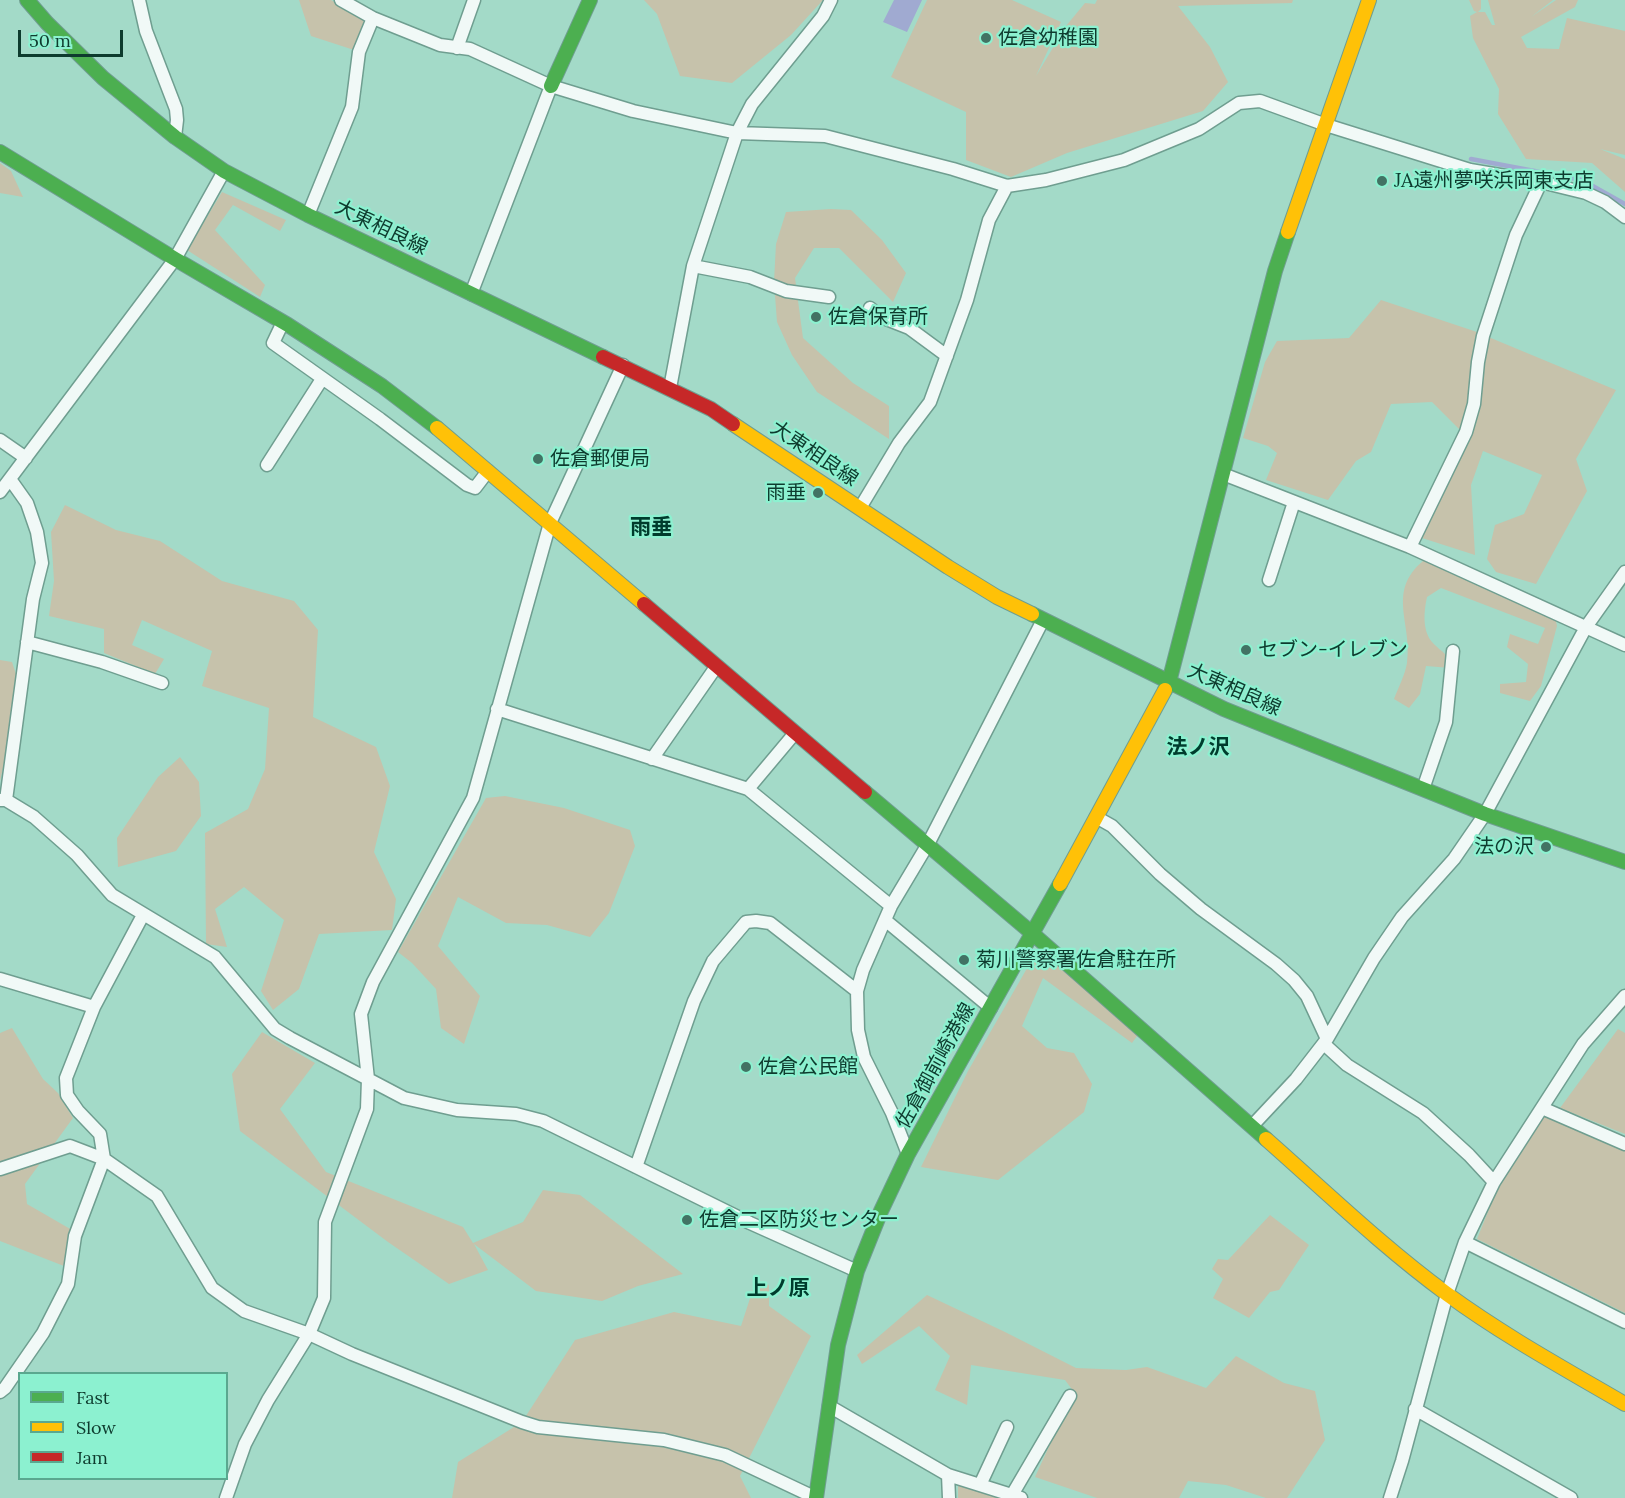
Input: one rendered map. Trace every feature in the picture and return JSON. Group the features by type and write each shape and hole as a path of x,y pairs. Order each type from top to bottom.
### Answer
{"street":[{"name":"大東相良線","path":"27,0 103,78 174,137 224,171 471,294 711,409 948,567 997,597 1224,709 1485,814 1625,862"},
{"path":"138,0 146,31 176,109 174,137"},
{"path":"340,0 373,18 440,45 470,49 551,86 633,111 737,133 825,136 953,169 1007,186 1046,180 1124,160 1199,129 1239,103 1260,101 1326,125 1470,170 1541,182 1586,193 1605,202 1625,217"},
{"path":"457,48 474,0"},
{"path":"471,294 551,86 590,0"},
{"path":"670,388 693,266 737,133 752,104 823,16 831,0"},
{"name":"佐倉御前崎港線","path":"816,1498 838,1345 857,1271 880,1211 909,1154 1033,934 1169,682 1275,271 1369,0"},
{"path":"308,214 352,107 359,52 373,18"},
{"path":"0,152 283,322 382,386 438,429 1033,934 1383,1242 1447,1293 1544,1357 1625,1404"},
{"path":"0,492 175,259 224,171"},
{"path":"1410,547 1466,432 1474,404 1483,336 1516,235 1541,182"},
{"path":"860,508 899,443 930,402 967,300 989,220 1007,186"},
{"path":"693,266 750,277 786,291 829,297"},
{"path":"870,308 881,317 909,328 947,356"},
{"path":"283,322 273,343 380,419 467,485 475,488 488,471"},
{"path":"226,1498 244,1444 309,1334 324,1298 324,1222 367,1109 368,1079 361,1014 373,982 473,798 550,523 623,365"},
{"path":"267,465 322,379"},
{"path":"0,440 26,458"},
{"path":"1223,474 1410,547 1625,645"},
{"path":"10,479 27,504 37,532 42,563 33,599 3,800 34,817 77,855 112,895 215,957 275,1029 404,1098 457,1110 516,1114 543,1121 750,1223 857,1271"},
{"path":"1269,580 1294,502"},
{"path":"1252,1126 1296,1079 1326,1042 1374,958 1402,917 1454,860 1485,814 1586,627 1625,573"},
{"path":"909,1154 892,1113 864,1057 858,1030 857,991 863,970 891,906 928,844 1043,620"},
{"path":"27,642 102,662 162,683"},
{"path":"1423,789 1446,722 1453,651"},
{"path":"652,759 716,667"},
{"path":"497,709 748,789 891,906"},
{"path":"748,789 795,733"},
{"path":"1096,817 1112,826 1160,874 1201,909 1294,980 1307,996 1326,1042 1347,1065 1423,1113 1469,1155 1494,1182"},
{"path":"0,1392 43,1333 68,1284 75,1236 104,1159 100,1134 78,1111 67,1095 66,1078 94,1007 143,915"},
{"path":"885,920 991,1008"},
{"path":"636,1167 694,1001 713,961 746,922 770,923 857,991"},
{"path":"0,979 94,1007"},
{"path":"1390,1498 1447,1293 1466,1242 1494,1182 1583,1044 1625,996"},
{"path":"1542,1108 1601,1135 1625,1143"},
{"path":"0,1169 70,1146 104,1159 157,1196 212,1288 244,1311 309,1334 352,1354 522,1422 538,1427 664,1440 714,1452 800,1494 816,1498"},
{"path":"1466,1242 1625,1322"},
{"path":"830,1406 948,1475 1016,1497 1070,1396"},
{"path":"1415,1410 1571,1498"},
{"path":"980,1485 1007,1427"},
{"path":"948,1475 949,1498"}],"shaded area":[{"path":"299,0 331,0 368,22 354,50 311,36"},
{"path":"644,0 823,0 791,35 732,83 680,76 657,14"},
{"path":"927,0 1012,0 1061,22 1036,76 1066,26 1085,3 1095,4 1097,0 1293,0 1292,3 1178,6 1210,47 1228,82 1203,111 1067,153 1011,177 966,160 966,112 891,77"},
{"path":"1469,0 1481,0 1481,9 1478,12 1485,12 1492,25 1495,25 1488,0 1553,0 1531,17 1556,0 1578,0 1575,7 1521,37 1527,48 1559,49 1567,18 1625,31 1625,155 1600,149 1625,159 1625,192 1592,163 1526,159 1498,114 1499,89 1473,38 1470,16 1477,12 1474,11"},
{"path":"0,163 11,171 23,197 0,193"},
{"path":"222,192 286,220 280,231 233,205 215,230 265,285 260,297 187,250"},
{"path":"851,210 882,240 906,273 893,302 839,248 814,248 795,278 803,338 853,383 889,406 889,439 817,392 792,355 777,322 774,282 776,244 786,212"},
{"path":"1381,300 1474,331 1616,390 1576,459 1587,491 1536,584 1496,572 1487,559 1495,525 1524,514 1542,475 1483,451 1471,485 1475,555 1419,537 1470,440 1432,402 1391,404 1371,452 1356,461 1328,500 1266,480 1277,453 1268,446 1243,438 1265,362 1277,341 1349,338"},
{"path":"65,505 116,530 160,541 222,581 294,601 318,630 313,717 376,747 390,786 374,852 396,899 392,930 319,934 299,989 273,1010 261,991 284,920 244,887 215,909 227,947 206,944 205,833 248,809 265,769 269,708 202,686 212,651 142,620 132,645 164,659 155,674 104,653 104,629 49,616 54,581 51,532"},
{"path":"1423,561 1443,561 1554,612 1557,626 1541,686 1530,701 1500,693 1500,684 1526,682 1528,664 1507,647 1510,634 1538,644 1545,628 1441,588 1427,597 1425,626 1432,642 1446,655 1451,668 1426,666 1420,694 1409,708 1394,699 1407,663 1408,649 1403,597 1412,573"},
{"path":"0,660 12,662 21,689 0,781"},
{"path":"180,757 199,782 201,816 176,851 118,867 117,838 158,777"},
{"path":"505,796 564,808 630,830 635,846 609,913 590,937 547,925 506,923 458,897 438,946 480,996 464,1044 441,1028 436,989 412,963 398,952 486,798"},
{"path":"1041,944 1140,1032 1132,1043 1043,978 1022,1026 1047,1048 1074,1053 1092,1084 1084,1112 998,1180 921,1167 968,1071"},
{"path":"12,1028 43,1079 58,1093 73,1118 25,1184 27,1204 72,1230 69,1268 0,1241 0,1033"},
{"path":"1618,1029 1625,1033 1625,1134 1560,1108"},
{"path":"262,1032 315,1063 280,1109 326,1172 463,1227 473,1243 523,1222 543,1190 580,1195 683,1274 638,1286 602,1301 536,1291 474,1244 488,1270 449,1284 388,1242 240,1131 232,1074"},
{"path":"1544,1114 1625,1149 1625,1313 1477,1239 1497,1189"},
{"path":"1270,1215 1309,1245 1279,1290 1270,1292 1249,1318 1213,1298 1223,1279 1212,1269 1218,1259 1228,1260"},
{"path":"756,1280 769,1285 769,1306 811,1336 740,1476 751,1498 452,1498 458,1462 522,1422 575,1340 674,1312 741,1326"},
{"path":"927,1295 1076,1368 1126,1370 1147,1367 1206,1388 1236,1356 1284,1383 1315,1391 1325,1440 1287,1498 1266,1498 1226,1485 1188,1481 1179,1498 1097,1498 1035,1477 1074,1392 1065,1380 971,1365 967,1405 935,1390 950,1356 919,1326 862,1364 857,1355"},
{"path":"958,1482 1012,1498 958,1498"}],"water":[{"path":"894,0 922,0 907,32 883,22"}],"waterway":[{"path":"1471,159 1582,180 1625,204"}],"traffic: fast":[{"path":"27,0 103,78 175,137 224,171 308,215 603,357"},
{"path":"551,86 590,0"},
{"path":"0,152 288,325 382,386 437,428"},
{"path":"1165,690 1169,682 1275,271 1288,232"},
{"path":"1032,614 1224,709 1485,814 1625,862"},
{"path":"865,792 1033,934 1266,1139"},
{"path":"816,1498 838,1345 857,1271 881,1211 908,1154 1060,884"}],"traffic: slow":[{"path":"1288,232 1369,0"},
{"path":"733,424 948,567 997,597 1032,614"},
{"path":"437,428 644,604"},
{"path":"1060,884 1165,690"},
{"path":"1266,1139 1377,1238 1447,1294 1512,1338 1625,1404"}],"traffic: jam":[{"path":"603,357 711,409 733,424"},
{"path":"644,604 865,792"}],"place":[{"name":"佐倉幼稚園","path":"986,38"},
{"name":"JA遠州夢咲浜岡東支店","path":"1382,181"},
{"name":"佐倉保育所","path":"816,317"},
{"name":"佐倉郵便局","path":"538,459"},
{"name":"雨垂","path":"818,493"},
{"name":"セブン-イレブン","path":"1246,650"},
{"name":"法の沢","path":"1546,847"},
{"name":"菊川警察署佐倉駐在所","path":"964,960"},
{"name":"佐倉公民館","path":"746,1067"},
{"name":"佐倉二区防災センター","path":"687,1220"}],"district":[{"name":"雨垂","path":"651,528"},
{"name":"法ノ沢","path":"1198,748"},
{"name":"上ノ原","path":"778,1289"}]}
